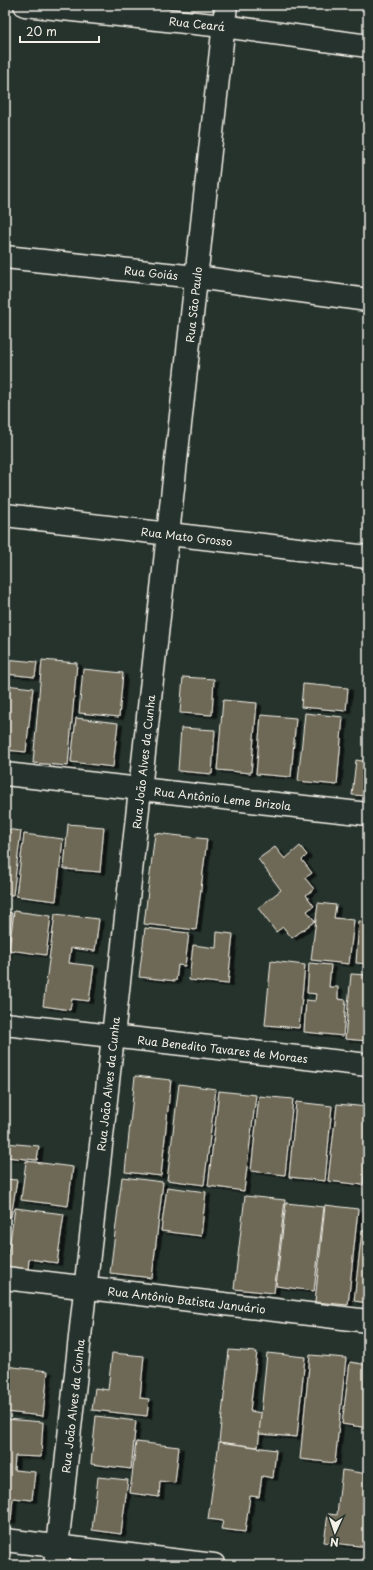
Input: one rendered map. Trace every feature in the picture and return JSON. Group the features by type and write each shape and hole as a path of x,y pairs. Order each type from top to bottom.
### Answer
{"street":[{"name":"Rua Ceará","path":"25,5 223,26 368,46"},
{"name":"Rua São Paulo","path":"161,603 226,5"},
{"name":"Rua Goiás","path":"5,257 196,277 368,300"},
{"name":"Rua Mato Grosso","path":"5,515 368,557"},
{"name":"Rua João Alves da Cunha","path":"57,1556 139,788 161,603"},
{"name":"Rua Antônio Leme Brizola","path":"5,774 368,814"},
{"name":"Rua Benedito Tavares de Moraes","path":"5,1024 368,1065"},
{"name":"Rua Antônio Batista Januário","path":"5,1278 368,1321"},
{"path":"5,1540 57,1556 214,1565"}],"building":[{"path":"5,659 37,662 35,677 5,674"},
{"path":"42,660 77,663 68,766 33,763"},
{"path":"83,669 123,673 119,717 79,713"},
{"path":"183,677 214,679 212,715 180,713"},
{"path":"303,684 348,688 346,711 301,707"},
{"path":"5,685 33,688 26,752 5,750"},
{"path":"223,700 257,703 251,773 217,770"},
{"path":"305,713 343,717 337,785 298,781"},
{"path":"261,715 296,718 291,777 256,774"},
{"path":"76,718 118,723 113,767 71,762"},
{"path":"181,728 215,730 212,774 178,771"},
{"path":"356,760 368,762 368,796 352,795"},
{"path":"68,824 104,827 100,872 64,869"},
{"path":"5,829 21,831 13,895 5,894"},
{"path":"155,833 207,839 196,930 144,924"},
{"path":"24,834 63,839 56,901 16,896"},
{"path":"300,846 307,855 302,860 312,873 305,878 314,889 306,895 314,906 307,911 315,921 292,938 283,927 276,932 258,908 281,890 258,859 275,847 285,859"},
{"path":"318,903 336,905 334,918 354,920 349,964 311,960"},
{"path":"14,911 51,916 46,955 9,950"},
{"path":"5,912 12,913 5,973"},
{"path":"55,914 99,919 95,951 71,948 69,963 94,966 89,1001 72,999 70,1010 43,1006"},
{"path":"359,921 368,922 368,964 356,963"},
{"path":"145,928 189,933 185,966 178,965 176,981 139,977"},
{"path":"217,932 233,934 228,984 189,980 193,945 216,948"},
{"path":"271,961 305,965 299,1028 265,1025"},
{"path":"309,963 331,965 329,987 338,987 338,999 346,1000 343,1036 304,1032 306,1000 315,1001 316,994 307,993"},
{"path":"351,974 368,975 368,1041 345,1039"},
{"path":"135,1076 171,1080 161,1176 125,1172"},
{"path":"179,1084 216,1089 204,1185 167,1180"},
{"path":"219,1091 256,1095 244,1191 208,1186"},
{"path":"259,1096 293,1099 285,1175 251,1171"},
{"path":"296,1102 332,1106 325,1181 289,1177"},
{"path":"337,1104 368,1107 368,1145 363,1185 328,1181"},
{"path":"5,1143 39,1146 37,1160 5,1157"},
{"path":"26,1161 73,1167 68,1206 21,1200"},
{"path":"368,1165 368,1204 364,1203"},
{"path":"122,1177 163,1182 152,1278 110,1273"},
{"path":"5,1179 17,1180 11,1217 5,1216"},
{"path":"167,1187 206,1192 201,1236 161,1231"},
{"path":"245,1196 285,1200 274,1293 234,1289"},
{"path":"286,1203 324,1207 314,1291 276,1286"},
{"path":"325,1205 358,1209 348,1305 315,1302"},
{"path":"15,1208 64,1214 57,1263 29,1259 28,1271 6,1268"},
{"path":"362,1230 368,1230 368,1303 354,1301"},
{"path":"229,1350 257,1352 250,1411 262,1413 258,1447 219,1442"},
{"path":"112,1353 144,1356 140,1398 149,1399 147,1416 92,1410 95,1388 108,1390"},
{"path":"267,1353 305,1357 297,1437 259,1434"},
{"path":"310,1355 346,1358 335,1463 300,1459"},
{"path":"350,1362 368,1365 368,1428 342,1424"},
{"path":"5,1366 48,1371 43,1416 5,1412"},
{"path":"96,1416 136,1421 131,1469 91,1464"},
{"path":"5,1419 43,1422 41,1457 15,1456 14,1470 35,1472 32,1500 13,1498 11,1521 5,1521"},
{"path":"136,1442 179,1447 175,1483 160,1481 159,1497 130,1493"},
{"path":"219,1442 276,1450 273,1478 262,1476 259,1497 250,1496 245,1532 221,1529 223,1521 208,1519"},
{"path":"342,1470 368,1474 364,1520 368,1521 368,1547 324,1542 328,1514 337,1515"},
{"path":"98,1477 128,1480 121,1534 92,1530"}]}
